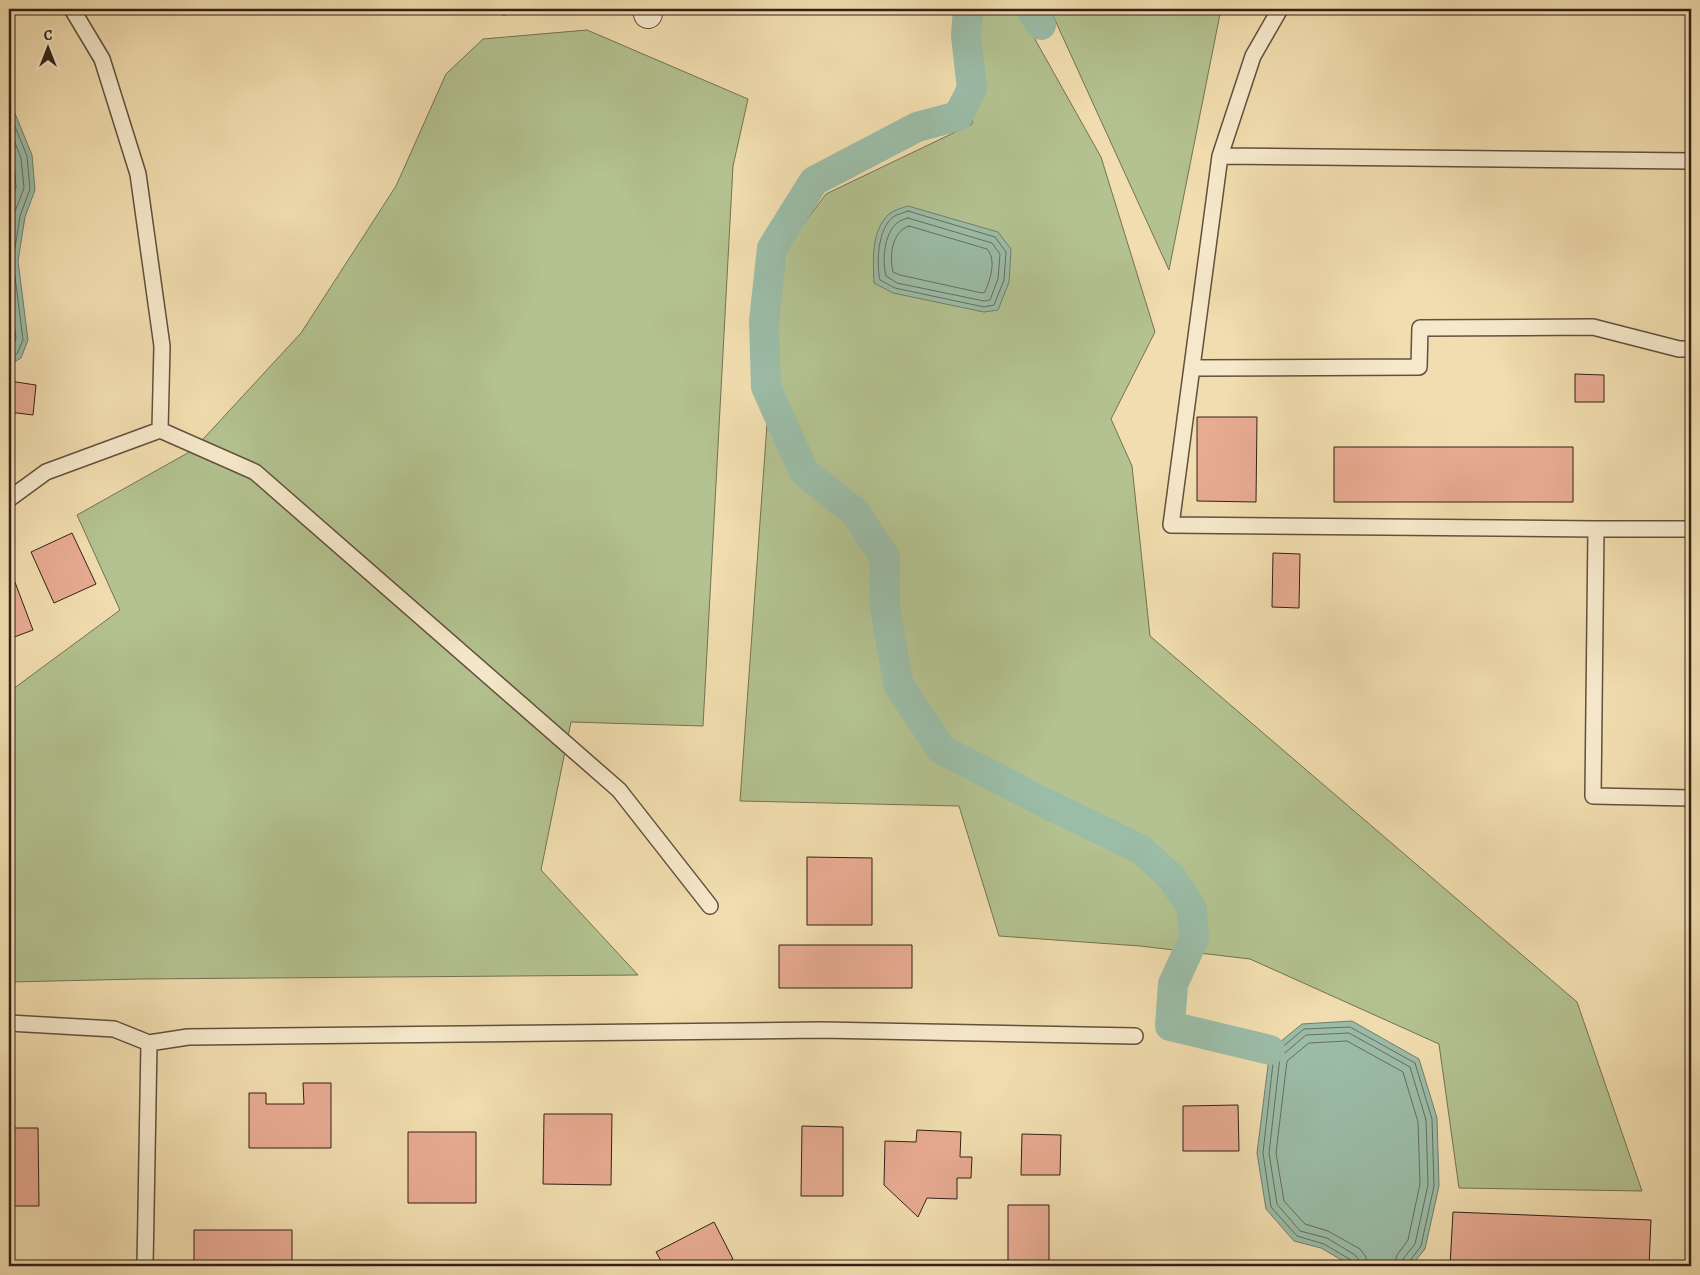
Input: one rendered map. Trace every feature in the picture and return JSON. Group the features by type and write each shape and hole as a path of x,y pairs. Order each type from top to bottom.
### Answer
{"lane":[{"path":"72,9 102,59 138,174 162,346 160,430"},
{"path":"1280,9 1253,56 1220,156 1171,525 1691,529"},
{"path":"1220,156 1691,161"},
{"path":"1192,368 1419,367 1420,328 1594,327 1679,349 1691,349"},
{"path":"9,499 46,472 160,430 255,472 619,790 710,906"},
{"path":"1596,529 1593,796 1691,798"},
{"path":"9,1023 114,1029 149,1043 188,1037 821,1030 1136,1036"},
{"path":"145,1266 149,1043"}],"shaded area":[{"path":"991,9 1018,9 1101,157 1155,332 1111,419 1132,466 1150,636 1577,1002 1642,1191 1459,1188 1439,1044 1250,959 1140,946 999,936 959,806 740,801 779,257 826,194 972,124 978,12"},
{"path":"1050,9 1221,9 1169,270"},
{"path":"587,30 748,99 733,166 703,726 571,722 541,870 638,975 140,979 9,982 9,692 120,610 77,515 193,450 301,333 396,186 446,74 483,39"}],"water":[{"path":"9,105 14,111 32,155 35,190 25,217 18,261 28,340 21,358 9,365"},
{"path":"908,206 998,232 1011,249 1009,282 998,310 984,312 893,293 874,283 874,246 879,229 889,214"},
{"path":"1352,1021 1419,1059 1437,1118 1439,1186 1425,1249 1411,1266 1352,1266 1321,1248 1294,1241 1266,1209 1257,1153 1270,1050 1302,1024"}],"building":[{"path":"503,9 558,9 503,15"},
{"path":"1575,374 1604,375 1604,402 1575,402"},
{"path":"9,381 36,385 33,415 9,412"},
{"path":"1197,417 1257,417 1256,502 1197,501"},
{"path":"1334,447 1573,447 1573,502 1334,502"},
{"path":"72,533 96,584 54,603 31,552"},
{"path":"1273,553 1300,554 1299,608 1272,607"},
{"path":"13,577 33,630 9,639 9,579"},
{"path":"807,857 872,858 872,925 807,925"},
{"path":"779,945 912,945 912,988 779,988"},
{"path":"303,1083 331,1083 331,1148 249,1148 249,1093 266,1093 266,1104 304,1104"},
{"path":"1238,1105 1239,1151 1183,1151 1183,1106"},
{"path":"544,1114 612,1114 611,1185 543,1184"},
{"path":"802,1126 843,1127 843,1196 801,1196"},
{"path":"9,1128 38,1128 39,1206 9,1206"},
{"path":"917,1130 961,1132 960,1157 972,1157 971,1178 957,1178 957,1199 927,1198 918,1217 884,1185 885,1141 916,1142"},
{"path":"408,1132 476,1132 476,1203 408,1203"},
{"path":"1022,1134 1061,1135 1060,1175 1021,1175"},
{"path":"1008,1205 1049,1205 1049,1263 1008,1263"},
{"path":"1453,1212 1651,1220 1649,1266 1450,1266"},
{"path":"714,1222 733,1259 719,1266 664,1266 656,1252"},
{"path":"194,1230 292,1230 292,1266 194,1266"}],"waterway":[{"path":"968,9 966,36 972,89 958,116 917,127 814,181 772,248 764,321 766,387 804,472 856,513 885,558 885,609 899,686 941,749 1043,802 1140,849 1172,878 1192,909 1194,938 1173,984 1170,1026 1270,1050"},
{"path":"1031,9 1041,25"}]}
